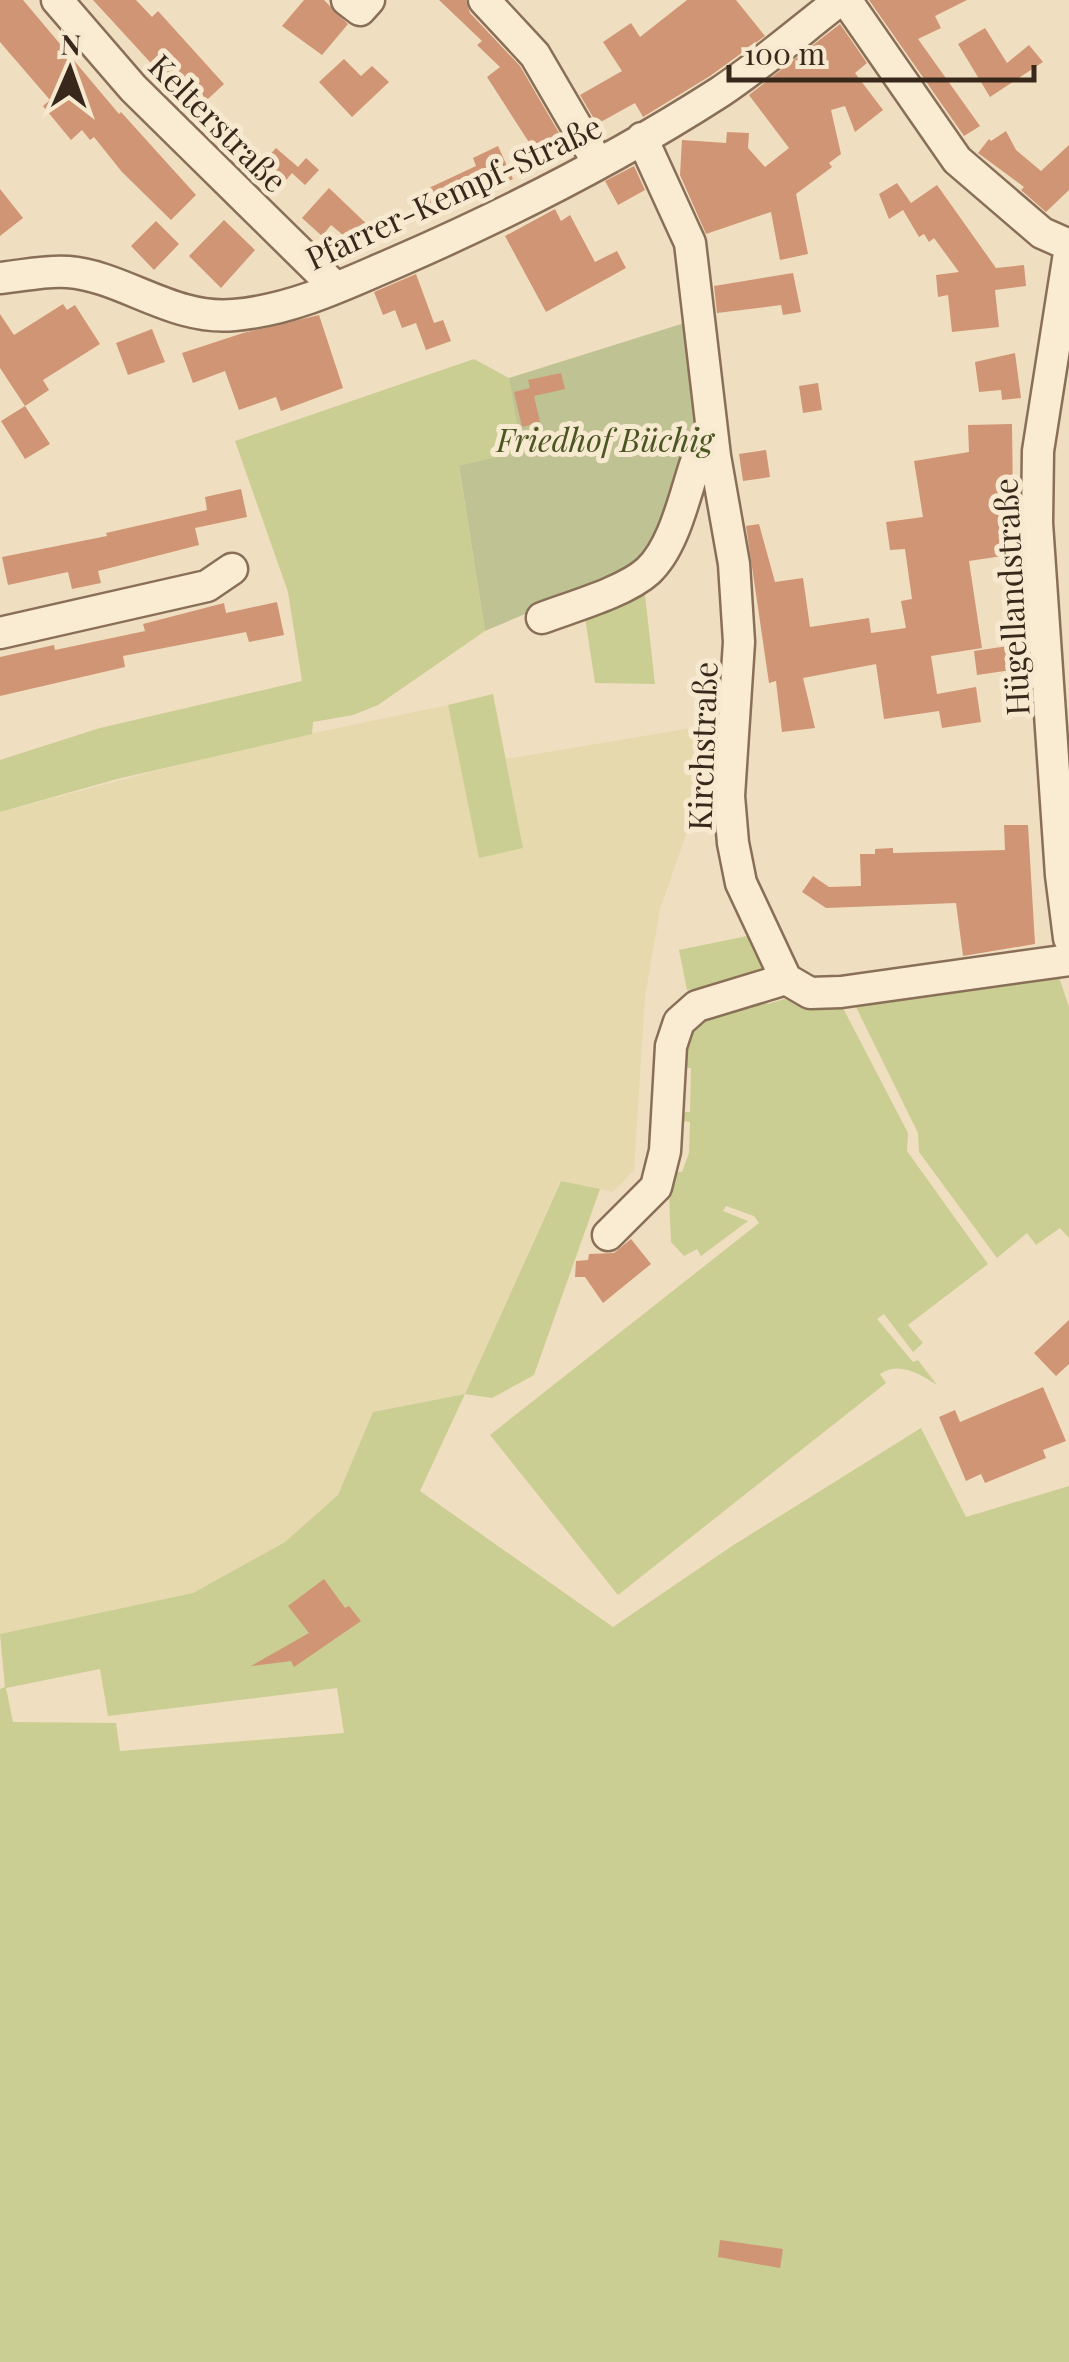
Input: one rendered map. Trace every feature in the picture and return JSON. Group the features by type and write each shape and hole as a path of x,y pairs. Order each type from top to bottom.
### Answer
{"street":[{"name":"Kelterstraße","path":"57,0 133,88 336,288"},
{"path":"348,0 360,10 369,0"},
{"path":"484,0 535,56 598,162"},
{"name":"Pfarrer-Kempf-Straße","path":"0,278 66,271 199,314 233,316 287,306 480,224 642,138 719,92 843,0"},
{"name":"Hügellandstraße","path":"843,0 957,160 1042,233 1069,249 1038,451 1037,524 1061,875 1069,938"},
{"name":"Kirchstraße","path":"642,138 690,243 715,456 738,604 729,796 732,843 741,883 786,979"},
{"path":"542,618 632,582 649,570 667,543 697,459 715,456"},
{"path":"0,633 207,586 232,570"},
{"path":"608,1235 656,1186 664,1151 670,1046 680,1022 697,1006 786,979 810,993 841,992 1069,960"}],"shaded area":[{"path":"448,705 480,857 523,848 506,759 721,723 715,751 660,909 645,997 634,1170 613,1192 560,1181 465,1394 373,1412 338,1495 285,1542 193,1593 0,1634 0,812 247,747"}],"green space":[{"name":"Friedhof Büchig","path":"694,320 700,429 644,564 485,631 459,466 522,451 509,378"},
{"path":"474,359 509,378 523,451 459,467 485,631 378,705 353,715 313,722 312,734 117,779 0,812 0,760 100,728 302,681 288,592 235,441"},
{"path":"644,586 655,684 595,683 584,611"},
{"path":"493,694 523,848 479,858 448,705"},
{"path":"757,934 766,973 687,990 679,950"},
{"path":"1059,977 1069,1007 1069,1238 1060,1228 1036,1245 1027,1233 997,1258 919,1152 918,1133 855,1005"},
{"path":"784,999 815,1010 843,1008 908,1133 907,1151 988,1264 908,1325 923,1343 913,1352 884,1314 877,1319 937,1385 902,1369 880,1374 886,1383 618,1595 490,1435 759,1223 754,1216 726,1206 723,1211 748,1221 701,1256 697,1249 684,1256 671,1242 668,1171 682,1172 689,1153 690,1122 676,1120 675,1112 690,1112 691,1068 677,1067 692,1023 765,1000 768,1004"},
{"path":"561,1181 600,1189 534,1375 492,1398 465,1394"},
{"path":"465,1394 420,1491 613,1627 732,1546 921,1428 966,1517 1069,1486 1069,2362 0,2362 0,1689 5,1687 0,1634 193,1593 285,1542 338,1495 373,1412","holes":["100,1669 108,1716 337,1688 344,1733 120,1751 116,1723 13,1722 6,1688"]}],"building":[{"path":"0,0 23,0 119,114 196,195 171,220 122,172 94,137 90,140 82,130 71,140 43,106 50,100 0,42"},
{"path":"93,0 136,0 152,17 158,11 224,84 195,111"},
{"path":"304,0 324,0 348,24 322,55 282,26"},
{"path":"439,0 466,0 470,13 520,66 566,145 541,161 487,77 500,67 477,45 482,41"},
{"path":"687,0 736,0 765,36 643,117 635,103 597,124 580,95 622,71 603,42 631,23 640,37"},
{"path":"869,0 967,0 935,16 941,28 918,39 980,126 964,136"},
{"path":"840,24 867,63 855,73 883,110 855,132 845,106 831,110 841,154 829,163 832,167 796,194 808,254 780,260 771,212 706,234 680,175 682,140 726,143 727,132 749,133 748,148 765,167 789,148 749,95"},
{"path":"985,28 1007,63 1029,45 1043,62 990,97 958,44"},
{"path":"344,59 361,76 372,66 389,82 352,117 319,82"},
{"path":"1006,131 1016,150 1041,171 1069,145 1069,190 1046,212 1021,190 1024,187 978,153 989,139"},
{"path":"498,146 513,179 430,222 416,194 476,166 473,158"},
{"path":"276,148 298,167 306,158 319,170 305,185 292,173 278,190 256,170"},
{"path":"634,166 645,190 618,205 605,181"},
{"path":"897,183 911,203 937,185 996,268 1024,265 1026,286 995,290 999,327 952,332 948,295 938,297 936,275 959,272 934,238 929,242 924,234 919,237 903,210 889,219 879,194"},
{"path":"329,188 373,230 354,244 331,225 322,236 302,218"},
{"path":"0,189 23,218 0,236"},
{"path":"555,209 561,221 570,215 595,262 617,251 626,268 546,312 505,236"},
{"path":"224,220 255,250 221,288 189,256"},
{"path":"156,221 179,244 154,270 131,246"},
{"path":"793,273 801,312 783,315 781,305 717,313 714,286"},
{"path":"416,274 434,323 443,320 451,341 426,350 416,323 402,328 395,310 383,315 374,292"},
{"path":"63,304 67,310 75,305 100,344 43,380 49,390 25,406 0,368 0,314 14,335"},
{"path":"319,315 343,388 281,411 276,397 239,410 225,371 193,383 182,353"},
{"path":"152,329 165,362 128,375 116,343"},
{"path":"1015,353 1021,398 1002,400 1001,390 979,392 975,362"},
{"path":"561,373 565,389 534,396 540,422 522,427 514,392 530,388 528,380"},
{"path":"818,383 822,410 803,413 799,386"},
{"path":"25,406 50,444 25,459 1,421"},
{"path":"1012,424 1013,504 1008,504 1016,554 969,561 982,648 931,656 937,694 976,687 981,722 942,728 939,711 884,719 876,664 803,678 815,728 782,732 776,681 769,683 746,526 759,524 775,582 803,578 810,627 869,618 871,633 906,628 901,601 912,599 905,549 890,550 886,522 923,517 914,461 969,452 968,425"},
{"path":"766,450 770,477 743,481 739,454"},
{"path":"241,489 247,517 195,528 199,545 98,571 101,583 72,589 68,572 8,585 2,557 207,510 205,497"},
{"path":"277,602 284,635 249,642 246,632 123,656 125,667 0,696 0,657 145,631 143,624 224,603 226,613"},
{"path":"1015,645 1018,669 977,675 974,651"},
{"path":"1004,825 1028,825 1035,944 963,956 956,903 826,908 802,892 813,876 829,887 861,886 860,854 875,854 875,849 893,848 893,853 1005,850"},
{"path":"631,1239 651,1264 603,1303 585,1277 575,1277 576,1261 588,1260 589,1254 614,1253"},
{"path":"1069,1320 1069,1364 1056,1376 1034,1353"},
{"path":"1043,1387 1066,1441 1043,1450 1046,1458 985,1483 981,1474 966,1481 939,1417 955,1410 960,1422"},
{"path":"324,1579 345,1608 349,1606 361,1621 294,1667 291,1661 251,1666 309,1633 288,1606"},
{"path":"720,2240 783,2249 780,2268 718,2257"}]}
